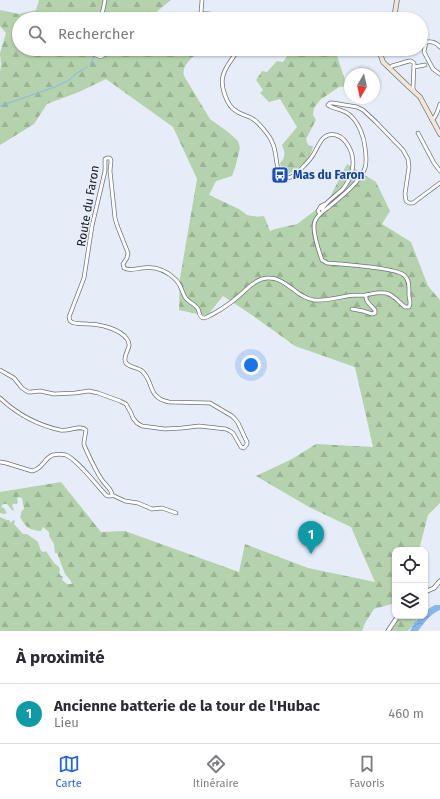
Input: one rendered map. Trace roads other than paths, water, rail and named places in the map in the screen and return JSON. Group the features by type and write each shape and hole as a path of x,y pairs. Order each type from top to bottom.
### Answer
{"main road":[{"path":"395,12 398,0"},
{"path":"382,56 385,64 423,101 440,134"}],"street":[{"path":"102,12 105,0"},
{"path":"201,12 202,0"},
{"path":"428,42 435,42 440,47"},
{"path":"234,56 222,76 222,85 225,97 234,110 258,122 272,142 275,150 278,170 282,177 290,178 295,174 310,160 320,142 326,136 331,135 340,137 350,149 353,167 349,179 341,190 321,206 318,211 322,212 343,196 354,185 365,169 365,144 356,121 341,109 328,106 330,103 357,107 362,110 403,150 408,159 409,167 405,194 406,201 413,203 440,183"},
{"path":"426,56 433,69 440,74"},
{"path":"390,68 392,66 411,61 414,63 414,91"},
{"path":"414,66 425,65"},
{"path":"432,120 438,113 440,104"},
{"path":"418,132 434,163 440,171"},
{"name":"Route du Faron","path":"0,370 14,378 22,388 28,392 40,391 54,394 89,391 94,392 126,404 137,423 142,426 165,429 199,426 221,428 233,433 241,447 244,448 247,444 240,427 232,416 210,403 169,402 156,395 141,370 131,367 124,360 130,347 127,339 105,326 74,324 70,321 69,318 84,278 92,226 105,171 105,159 110,158 112,162 110,171 116,225 128,252 127,258 123,264 124,268 127,270 156,268 175,278 181,286 186,298 198,308 200,317 203,318 217,312 256,282 268,278 284,282 313,300 331,300 348,296 376,293 392,296 405,307 408,307 410,305 408,281 404,275 399,272 372,267 328,263 322,260 314,226 316,220 322,212"},
{"path":"352,308 372,314 375,313 375,310 367,302 366,295"},
{"path":"0,398 20,414 38,423 65,431 77,427 84,428 86,430 84,445 101,479 111,491 112,495"},
{"path":"0,462 32,471 40,468 50,456 58,454 65,455 70,457 108,496 112,495 125,501 138,503 152,509 162,508 176,513"},
{"path":"428,591 434,588 440,581"},
{"path":"388,631 396,619"}],"water":[{"path":"440,605 440,610 428,618 428,610 431,607"},
{"path":"418,619 428,619 418,631 410,631"}],"waterway":[{"path":"90,65 94,56"},
{"path":"0,106 55,87 69,80 87,67"}],"place":[{"name":"Mas du Faron","path":"280,175"},
{"name":"Ancienne batterie de la tour de l'Hubac","path":"311,554"}]}
